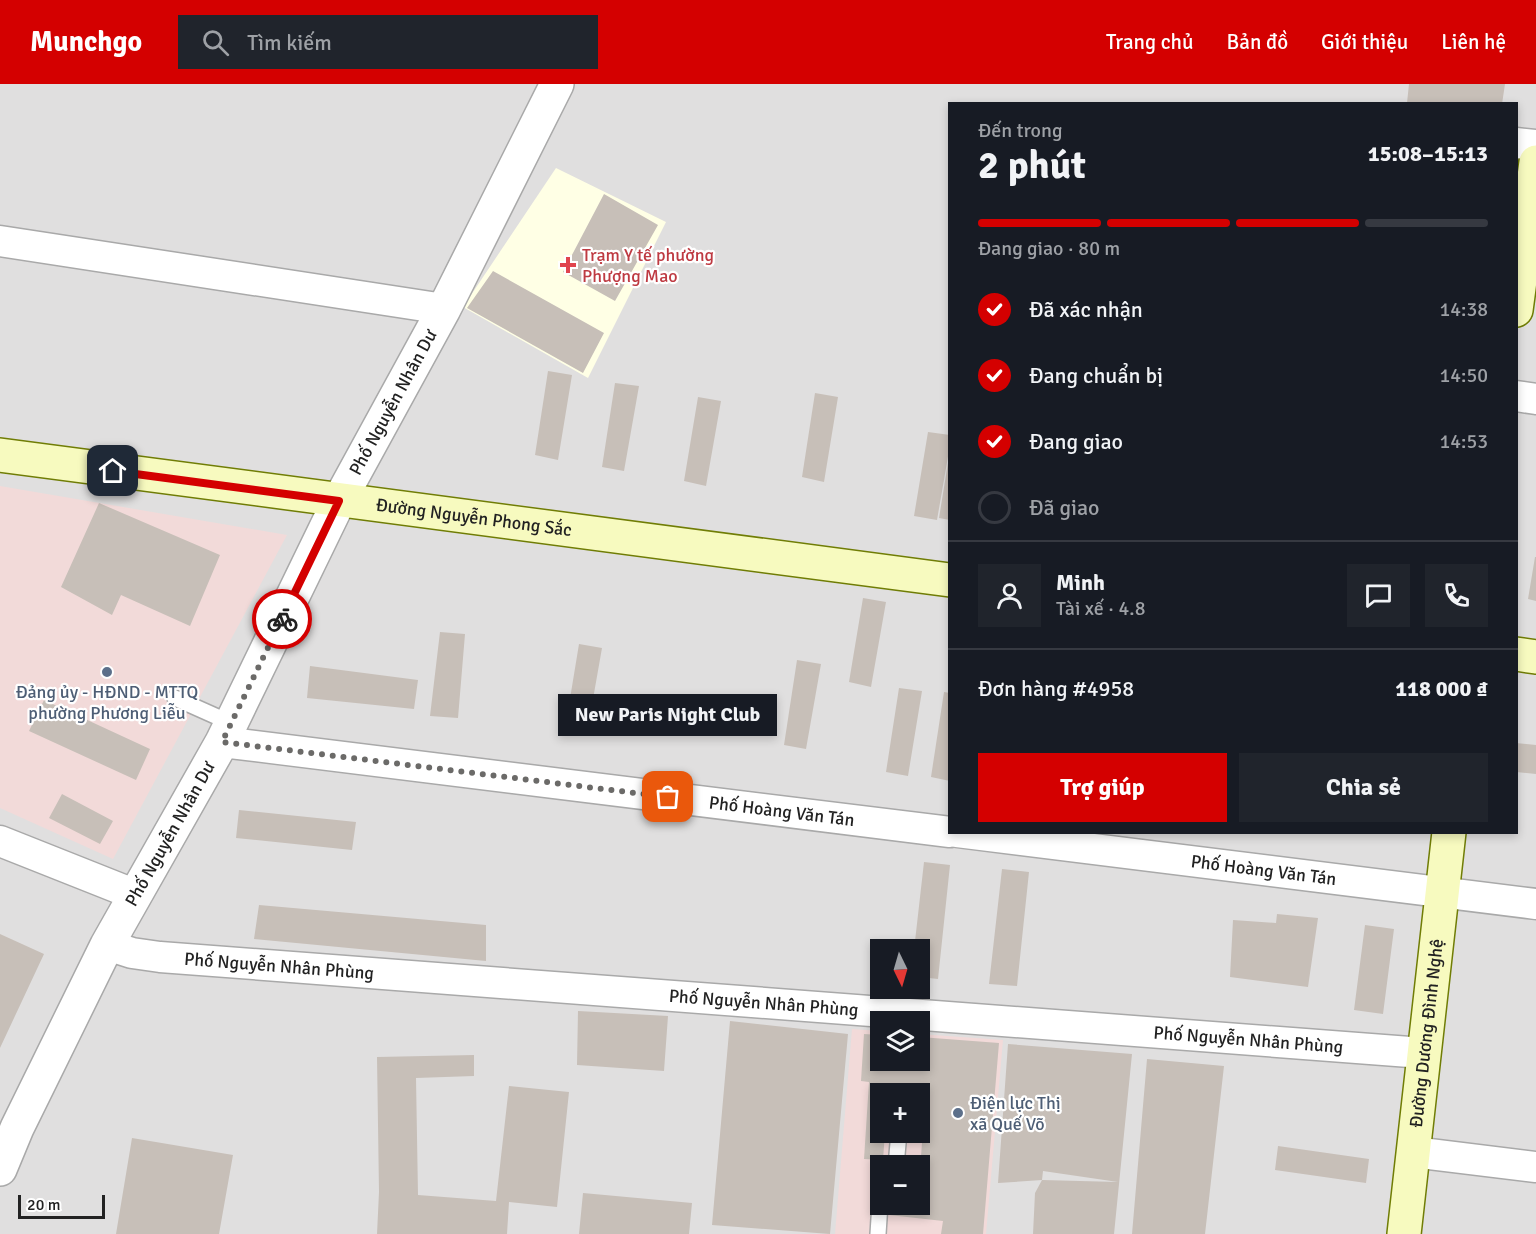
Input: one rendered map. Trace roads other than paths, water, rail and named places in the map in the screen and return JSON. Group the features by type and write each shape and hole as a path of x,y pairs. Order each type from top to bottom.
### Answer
{"main road":[{"path":"1518,295 1536,162"},
{"name":"Đường Nguyễn Phong Sắc","path":"0,455 948,580"},
{"path":"1518,654 1536,657"},
{"name":"Đường Dương Đình Nghệ","path":"1404,1234 1449,834"}],"street":[{"name":"Phố Nguyễn Nhân Dư","path":"0,1169 8,1128 107,945 227,732 339,501 444,309 557,84"},
{"path":"1518,142 1536,145"},
{"path":"0,241 444,309"},
{"path":"1518,396 1536,399"},
{"name":"Phố Hoàng Văn Tán","path":"227,732 948,832"},
{"name":"Phố Hoàng Văn Tán","path":"973,834 1536,904"},
{"path":"0,841 136,895"},
{"name":"Phố Nguyễn Nhân Phùng","path":"107,945 160,957 1423,1053"},
{"path":"1413,1152 1536,1167"}],"lane":[{"path":"175,698 227,732"},
{"path":"878,1234 879,1215"}],"place":[{"name":"Trạm Y tế phường Phượng Mao","path":"568,265"},
{"name":"Đảng ủy - HĐND - MTTQ phường Phương Liễu","path":"107,672"},
{"name":"New Paris Night Club","path":"668,797"},
{"name":"Điện lực Thị xã Quế Võ","path":"958,1113"}]}
